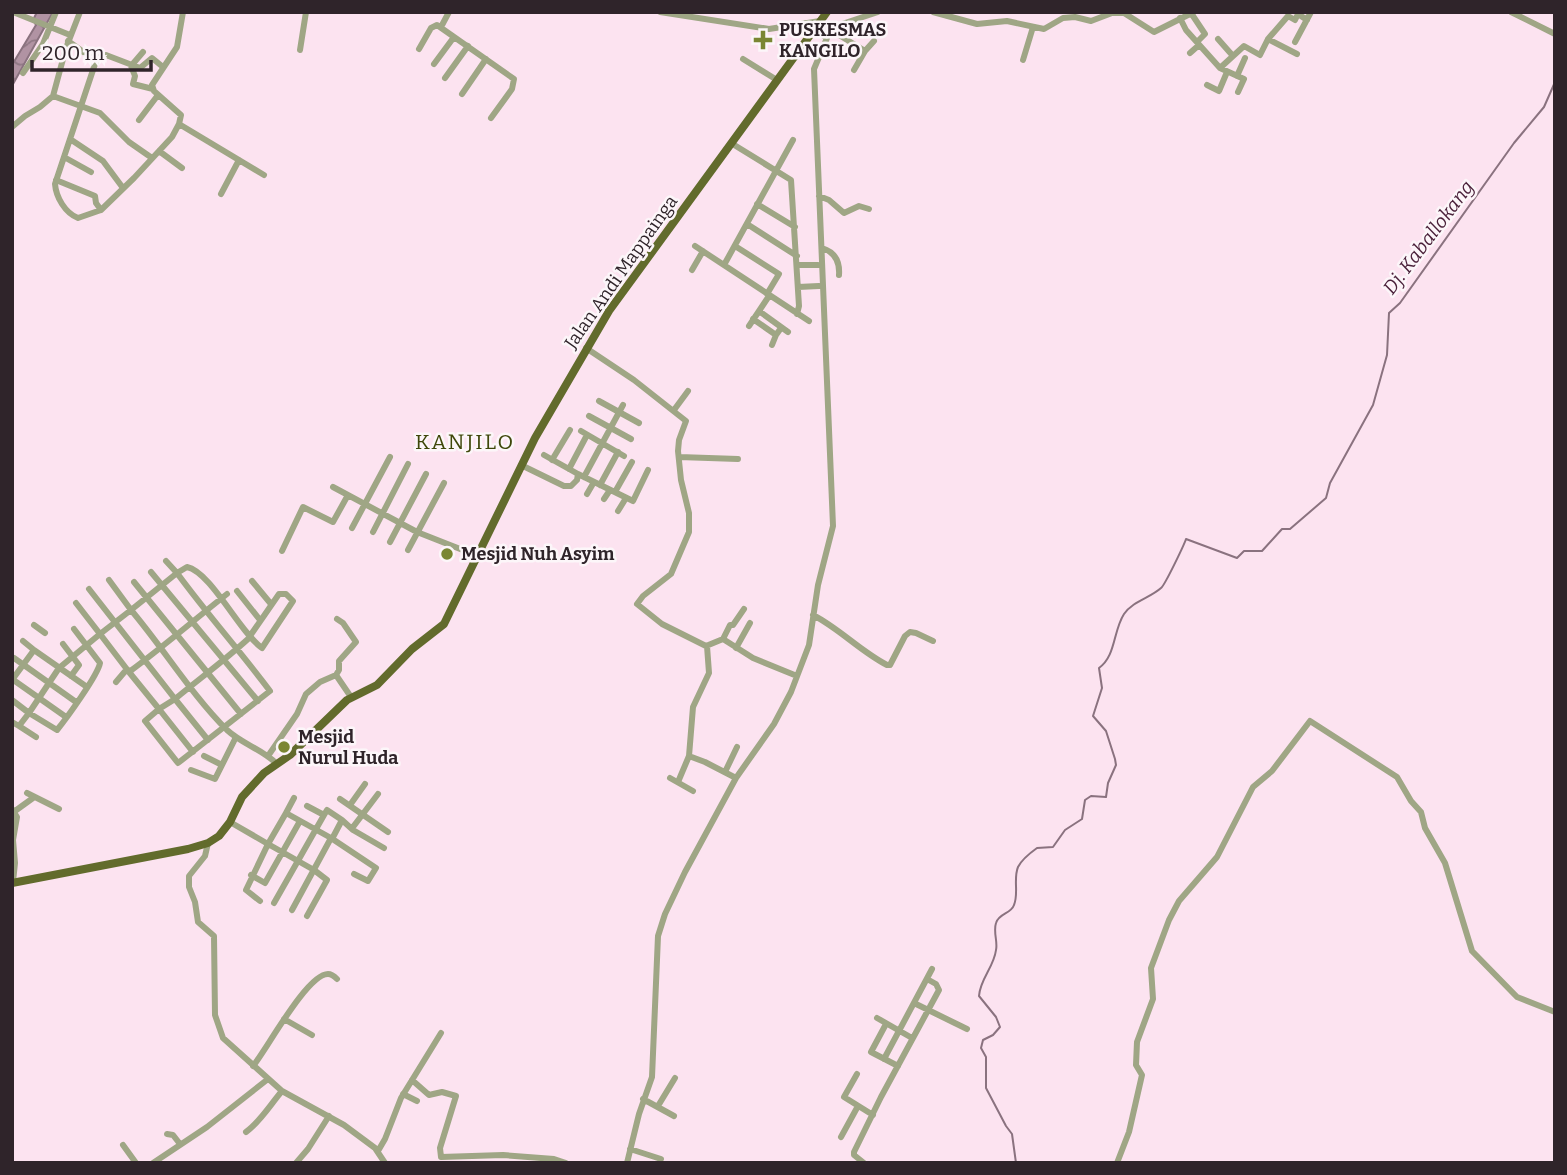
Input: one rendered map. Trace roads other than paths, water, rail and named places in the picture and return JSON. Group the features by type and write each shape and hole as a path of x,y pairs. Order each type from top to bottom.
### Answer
{"main road":[{"name":"Jalan Andi Mappainga","path":"13,882 195,848 208,843 219,836 246,792 264,773 290,755 351,697 377,685 412,649 444,624 522,465 612,306 827,12"}],"street":[{"path":"13,12 69,38 95,59"},
{"path":"23,74 43,44 48,26 57,12"},
{"path":"12,127 53,96 69,38 80,12"},
{"path":"153,89 154,82 179,42 183,12"},
{"path":"300,50 306,12"},
{"path":"441,27 449,12"},
{"path":"660,12 769,29 805,19 820,21"},
{"path":"627,1163 643,1099 652,1077 659,931 685,872 736,778 774,724 809,645 834,521 814,69 831,30 877,12"},
{"path":"933,12 977,24 1007,21 1047,28 1063,18 1075,17 1091,21 1118,13 1129,15 1154,32 1186,14"},
{"path":"1295,42 1311,12"},
{"path":"1511,12 1555,34"},
{"path":"1186,14 1186,30 1220,68 1244,79 1238,92"},
{"path":"1186,14 1205,34 1190,53"},
{"path":"1220,68 1244,46 1260,55 1268,39 1288,16 1295,20 1298,15 1307,20"},
{"path":"419,49 433,26 441,27 514,79 491,118"},
{"path":"1023,60 1033,27"},
{"path":"814,30 827,38"},
{"path":"831,30 865,51"},
{"path":"434,64 454,37"},
{"path":"1218,39 1233,56"},
{"path":"1268,39 1297,54"},
{"path":"853,71 874,41"},
{"path":"444,78 468,46"},
{"path":"822,47 837,55"},
{"path":"131,66 143,52"},
{"path":"95,59 106,55 140,68 152,58 163,67"},
{"path":"1237,76 1245,58"},
{"path":"95,59 56,180 57,192 73,216 83,217 101,210 175,134 179,124 179,112 153,89 133,84 135,76 131,66"},
{"path":"462,94 486,59"},
{"path":"743,59 776,80"},
{"path":"1207,85 1219,91 1227,72"},
{"path":"139,121 158,95"},
{"path":"53,96 100,113 129,142 152,158"},
{"path":"179,124 264,175"},
{"path":"70,139 103,161 123,188"},
{"path":"724,265 793,140"},
{"path":"731,143 791,180 797,256 797,314"},
{"path":"159,151 182,168"},
{"path":"64,157 91,172"},
{"path":"221,194 239,160"},
{"path":"56,180 95,196 101,210"},
{"path":"819,196 829,200 844,213 859,206 869,209"},
{"path":"757,204 795,227"},
{"path":"747,224 797,256"},
{"path":"695,246 809,321"},
{"path":"735,246 779,274 751,322 776,335"},
{"path":"822,248 830,251 837,259 839,275"},
{"path":"692,270 703,251"},
{"path":"797,265 818,265"},
{"path":"798,287 819,286"},
{"path":"759,311 788,332"},
{"path":"772,345 781,328"},
{"path":"586,348 674,410 685,421 679,440 679,457 689,513 689,532 673,571 637,604 662,624 707,646 723,639 744,608"},
{"path":"674,410 688,391"},
{"path":"599,401 639,423"},
{"path":"522,465 565,486 571,486 602,444 623,404"},
{"path":"589,416 631,439"},
{"path":"552,460 570,429"},
{"path":"569,469 584,433 621,454 587,494"},
{"path":"544,455 633,501 648,470"},
{"path":"352,528 390,457"},
{"path":"679,457 738,459"},
{"path":"604,499 613,491 632,462"},
{"path":"373,532 408,464"},
{"path":"390,542 426,474"},
{"path":"408,550 443,483"},
{"path":"333,487 417,533 478,556"},
{"path":"282,551 303,508 333,522 348,495"},
{"path":"618,511 626,498"},
{"path":"19,726 59,668 161,585 177,573 187,567 224,597 250,636 263,648 293,602 281,593 250,636 236,649 208,673 145,721 178,763 270,691 236,649 206,611 177,573 166,561"},
{"path":"151,572 222,661 258,701"},
{"path":"108,580 225,727 277,764"},
{"path":"252,580 271,604"},
{"path":"135,582 241,714"},
{"path":"89,589 208,740"},
{"path":"237,592 260,620"},
{"path":"117,682 224,597"},
{"path":"76,603 193,752"},
{"path":"813,615 833,625 860,649 887,666 910,632 933,642"},
{"path":"268,756 297,715 306,694 320,682 336,675 339,661 356,642 337,619"},
{"path":"736,648 750,624"},
{"path":"34,625 45,633"},
{"path":"12,700 55,730 100,666 74,629"},
{"path":"723,639 753,658 797,676"},
{"path":"23,641 87,687"},
{"path":"63,644 79,665 71,677"},
{"path":"678,782 689,757 693,707 709,673 707,646"},
{"path":"34,650 12,679 66,717"},
{"path":"14,658 76,702"},
{"path":"336,675 351,697"},
{"path":"1117,1163 1129,1132 1142,1075 1136,1065 1137,1042 1153,1001 1151,971 1165,930 1179,901 1217,857 1253,786 1272,771 1310,721 1396,776 1421,812 1425,828 1445,863 1472,951 1515,996 1555,1012"},
{"path":"12,722 36,737"},
{"path":"191,770 213,780 236,737"},
{"path":"725,772 737,747"},
{"path":"204,756 222,765"},
{"path":"689,757 736,778"},
{"path":"670,778 694,791"},
{"path":"349,805 365,784"},
{"path":"353,827 378,794"},
{"path":"13,882 13,843 17,817 14,810 30,795 60,809"},
{"path":"260,901 246,890 251,875 294,798"},
{"path":"340,799 388,832"},
{"path":"307,806 324,815"},
{"path":"274,903 327,810 384,848"},
{"path":"286,813 376,868 368,881 354,874"},
{"path":"292,910 342,820"},
{"path":"265,883 300,821"},
{"path":"230,822 325,878 326,882 306,916"},
{"path":"277,828 291,837"},
{"path":"208,843 205,856 190,873 189,884 198,922 214,936 217,1024 223,1038 282,1091 329,1116 378,1151 386,1163"},
{"path":"260,859 274,868"},
{"path":"251,875 281,892"},
{"path":"884,1059 932,968"},
{"path":"253,1066 306,990 330,974 337,979"},
{"path":"864,1163 854,1154 939,990 935,983 927,979"},
{"path":"914,1003 967,1029"},
{"path":"877,1018 912,1038"},
{"path":"284,1019 312,1035"},
{"path":"886,1024 871,1051 898,1066"},
{"path":"378,1151 403,1094 441,1033"},
{"path":"857,1074 844,1097 873,1115"},
{"path":"658,1106 675,1078"},
{"path":"153,1163 207,1127 268,1079"},
{"path":"412,1080 429,1095 442,1092 456,1096 440,1148 440,1157 506,1156 554,1159 566,1163"},
{"path":"246,1132 259,1121 270,1103 282,1091"},
{"path":"403,1094 417,1101"},
{"path":"643,1099 674,1116"},
{"path":"841,1137 858,1106"},
{"path":"296,1163 329,1116"},
{"path":"167,1134 173,1135 180,1144"},
{"path":"123,1145 136,1163"},
{"path":"630,1149 661,1159"}],"water":[{"path":"37,12 53,12 12,86 12,65 36,25 33,20"}],"waterway":[{"name":"Dj. Kaballokang","path":"1016,1163 1012,1134 986,1088 986,1057 981,1048 983,1040 993,1035 1000,1027 996,1017 979,996 980,990 995,956 996,923 1014,905 1020,864 1037,848 1053,847 1065,830 1082,819 1085,800 1091,796 1106,797 1108,783 1116,765 1106,731 1093,716 1102,688 1099,668 1109,657 1120,621 1132,606 1161,588 1186,539 1237,558 1244,551 1262,551 1282,529 1290,529 1326,498 1330,483 1373,405 1387,355 1389,313 1400,303 1514,143 1544,107 1555,82"}],"place":[{"name":"PUSKESMAS KANGILO","path":"763,40"},
{"name":"Mesjid Nuh Asyim","path":"447,554"},
{"name":"Mesjid Nurul Huda","path":"284,747"}],"district":[{"name":"KANJILO","path":"465,442"}]}
